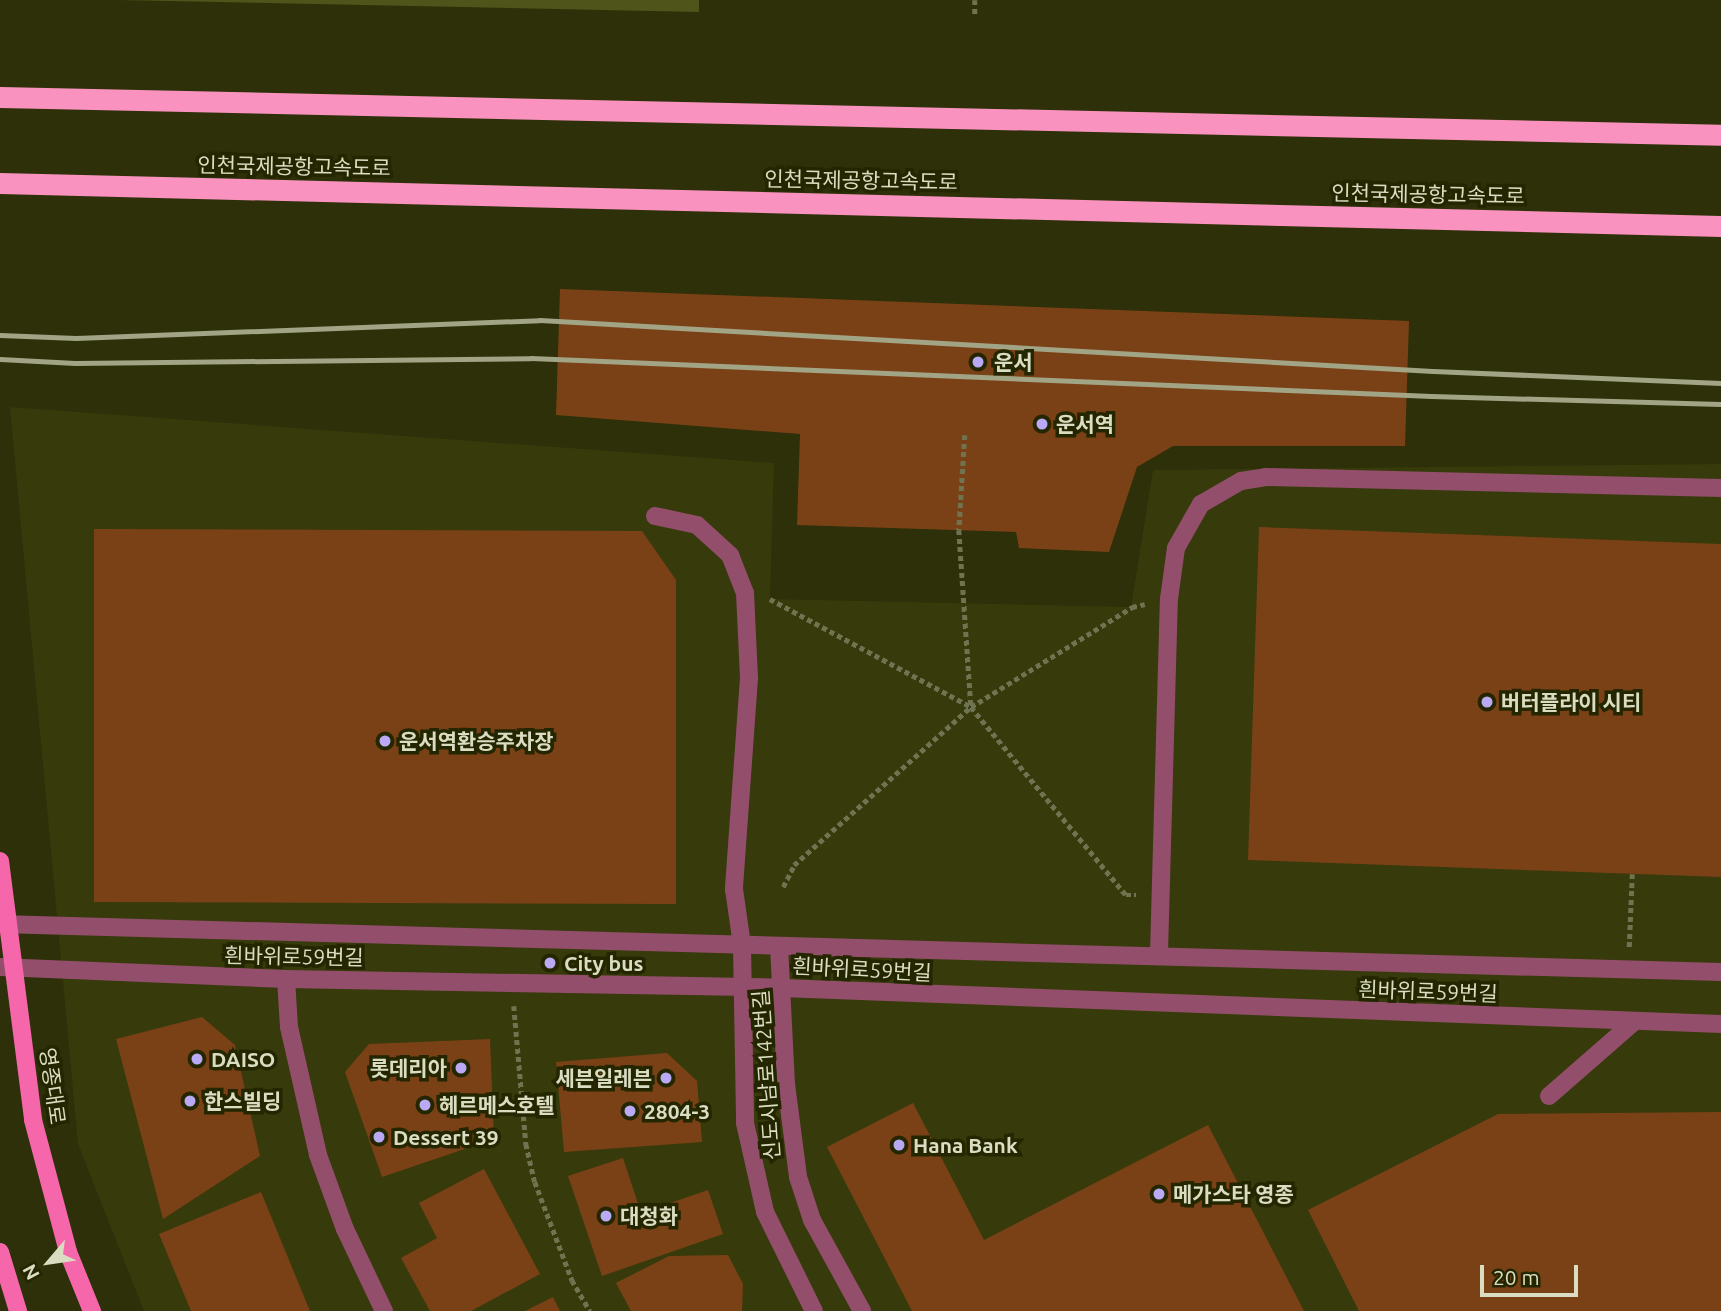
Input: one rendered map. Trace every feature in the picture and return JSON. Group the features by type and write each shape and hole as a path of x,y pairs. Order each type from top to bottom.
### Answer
{"highway":[{"path":"5,97 1721,135"},
{"name":"인천국제공항고속도로","path":"10,183 1721,226"}],"main road":[{"name":"영종대로","path":"0,861 7,967 33,1120 68,1252 92,1311"},
{"path":"0,1252 18,1311"}],"street":[{"path":"1159,953 1169,599 1176,548 1195,513 1210,498 1241,481 1266,477 1507,480 1721,488"},
{"name":"신도시남로142번길","path":"655,516 697,524 730,555 745,593 749,678 734,889 742,945 744,989 741,1061 754,1177 765,1212 814,1311"},
{"name":"흰바위로59번길","path":"4,924 779,946 1159,953 1721,972"},
{"name":"신도시남로142번길","path":"779,946 786,1084 798,1177 812,1220 862,1311"},
{"name":"흰바위로59번길","path":"7,967 286,979 782,988 1721,1024"},
{"path":"286,979 289,1027 318,1155 345,1229 384,1311"},
{"path":"1549,1096 1635,1021"}],"path":[{"path":"975,0 975,14"},
{"path":"965,435 959,530 971,707"},
{"path":"745,593 769,599 971,707 1126,895 1162,895"},
{"path":"783,887 794,865 971,707 1132,607 1169,599"},
{"path":"1629,969 1632,874"},
{"path":"513,983 532,1169 552,1230 590,1311"}],"shaded area":[{"path":"118,0 699,0 699,12"},
{"path":"10,407 774,463 770,599 1131,607 1153,470 1721,464 1721,1311 144,1311 78,1144"}],"building":[{"name":"운서역","path":"560,289 1409,321 1405,446 1173,446 1137,467 1109,552 1019,548 1016,532 797,525 800,434 556,415"},
{"name":"버터플라이 시티","path":"1259,527 1721,544 1721,877 1248,860"},
{"name":"운서역환승주차장","path":"94,529 642,531 676,580 676,904 94,902"},
{"name":"한스빌딩","path":"202,1017 235,1045 260,1156 163,1219 116,1039"},
{"name":"헤르메스호텔","path":"490,1039 494,1139 382,1177 345,1072 369,1044"},
{"name":"2804-3","path":"667,1053 697,1081 702,1142 564,1152 556,1062"},
{"name":"메가스타 영종","path":"913,1103 984,1240 1208,1125 1304,1311 912,1311 827,1147"},
{"path":"1721,1112 1721,1311 1359,1311 1308,1210 1498,1114"},
{"path":"623,1158 641,1213 708,1190 723,1234 602,1276 568,1176"},
{"path":"484,1169 540,1274 471,1311 430,1311 401,1258 437,1238 419,1203"},
{"path":"261,1192 310,1311 191,1311 159,1234"},
{"path":"728,1255 743,1284 742,1311 631,1311 616,1283 669,1256"},
{"path":"553,1297 560,1311 525,1311"}],"railway":[{"path":"0,335 76,338 540,320 1433,371 1721,383"},
{"path":"0,359 75,363 531,358 1431,396 1721,404"}],"place":[{"name":"운서","path":"978,362"},
{"name":"운서역","path":"1042,424"},
{"name":"버터플라이 시티","path":"1487,702"},
{"name":"운서역환승주차장","path":"385,741"},
{"name":"City bus","path":"550,963"},
{"name":"DAISO","path":"197,1059"},
{"name":"롯데리아","path":"461,1068"},
{"name":"세븐일레븐","path":"666,1078"},
{"name":"한스빌딩","path":"190,1101"},
{"name":"헤르메스호텔","path":"425,1105"},
{"name":"2804-3","path":"630,1111"},
{"name":"Dessert 39","path":"379,1137"},
{"name":"Hana Bank","path":"899,1145"},
{"name":"메가스타 영종","path":"1159,1194"},
{"name":"대청화","path":"606,1216"}]}
